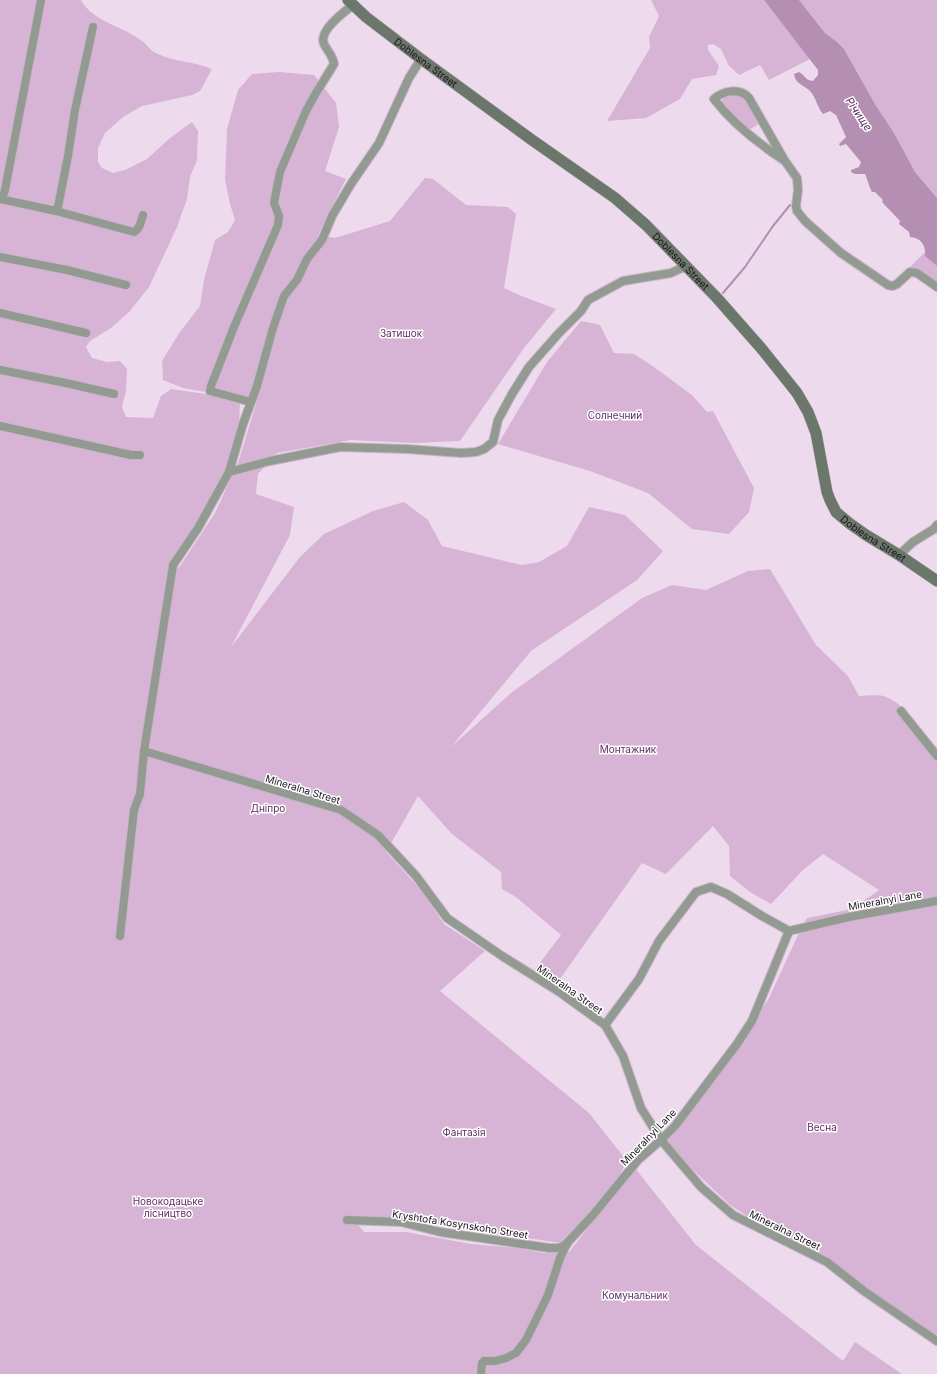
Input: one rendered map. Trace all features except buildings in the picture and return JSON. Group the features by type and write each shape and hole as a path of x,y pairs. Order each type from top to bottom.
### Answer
{"street":[{"path":"41,0 5,190 1,199 56,211 134,232 137,231 143,215"},
{"path":"251,402 210,391 211,386 234,327 278,225 279,216 274,203 280,172 309,105 334,64 333,58 323,43 323,37 327,29 350,3"},
{"name":"Doblesna Street","path":"350,3 421,59 615,198 646,225 720,301 761,348 797,393 808,412 816,433 827,492 836,512 866,535 937,581"},
{"path":"56,211 68,156 80,81 93,27"},
{"path":"120,936 134,810 140,794 144,752 173,565 198,528 229,472 284,296 297,280 307,259 322,240 332,216 379,143 409,78 421,59"},
{"path":"785,161 730,119 714,99 725,92 741,92 745,94 785,161 797,178 797,211 805,221 841,253 888,285 893,286 897,284 910,272 917,273 937,287"},
{"path":"0,257 67,270 126,285"},
{"path":"229,472 270,461 340,447 408,448 461,453 476,452 484,449 493,442 498,420 529,367 559,332 581,311 588,300 623,281 671,273 686,266"},
{"path":"0,313 86,333"},
{"path":"0,370 66,382 114,394"},
{"path":"0,426 131,455 140,455"},
{"path":"899,555 909,545 934,529 937,525"},
{"path":"900,711 937,756"},
{"name":"Mineralna Street","path":"144,752 340,810 378,835 416,876 447,918 502,956 558,991 605,1026 623,1056 641,1108 661,1140 702,1187 733,1215 827,1262 864,1291 937,1341"},
{"path":"605,1026 639,979 659,941 696,892 711,888 727,894 789,931"},
{"name":"Mineralnyi Lane","path":"481,1374 482,1363 484,1361 495,1361 516,1353 526,1340 548,1295 560,1258 568,1243 593,1216 638,1160 675,1126 732,1050 752,1021 789,931 849,916 937,901"},
{"name":"Kryshtofa Kosynskoho Street","path":"347,1220 401,1222 440,1232 549,1248 559,1248 568,1243"}],"green space":[{"path":"0,0 81,0 93,14 144,42 154,52 169,58 198,64 212,69 200,91 192,95 142,106 123,117 105,133 98,148 98,162 102,168 113,173 125,170 147,159 169,139 192,122 198,131 197,160 190,177 187,199 177,227 149,287 129,312 111,328 90,341 86,347 92,358 107,362 120,361 127,369 126,391 122,407 126,417 153,418 161,396 171,389 206,394 240,402 239,422 225,472 198,524 180,547 178,569 215,513 238,463 257,401 183,388 163,380 162,361 180,332 200,306 204,280 215,240 228,232 235,220 225,180 227,129 238,90 252,74 279,72 314,75 336,103 339,127 325,171 346,179 318,235 335,238 390,221 425,178 433,179 466,205 508,207 516,214 504,288 556,309 524,348 460,441 413,443 351,440 277,453 258,474 256,494 294,507 290,535 231,647 300,557 324,534 373,511 404,502 428,520 442,546 522,565 539,562 567,546 589,507 625,515 663,551 637,580 531,651 451,747 511,693 642,598 672,585 706,590 748,571 770,569 816,645 848,676 859,696 873,695 886,697 893,700 907,712 937,750 937,1338 873,1295 815,1251 765,1228 730,1205 690,1167 666,1140 719,1075 769,998 807,918 852,909 879,890 823,854 803,870 771,904 750,892 730,876 729,846 713,826 666,874 642,863 555,986 533,972 561,935 516,897 502,889 501,872 452,834 418,796 386,852 422,891 444,924 485,951 440,991 589,1113 627,1161 614,1186 576,1231 560,1243 418,1221 353,1219 364,1232 406,1232 471,1244 516,1248 544,1253 569,1252 635,1168 696,1245 843,1361 855,1342 902,1374 0,1374"},
{"path":"651,0 764,0 810,59 769,80 760,65 739,75 729,66 721,49 713,44 708,45 708,50 719,66 716,75 692,79 680,99 646,118 607,121 650,48 649,37 659,16"},
{"path":"799,0 937,0 937,198 915,172 894,133 875,104 844,49 825,33"},
{"path":"732,94 743,95 759,121 759,124 747,131 721,104 723,98"},
{"path":"925,252 925,256 937,266 937,290 906,271"},
{"name":"Солнечний","path":"581,321 600,325 614,353 634,354 692,395 707,412 713,411 754,488 749,512 729,534 692,529 648,493 590,471 498,444 547,362"}],"water":[{"name":"Річище","path":"764,0 799,0 825,33 844,49 875,104 894,133 915,172 937,198 937,266 925,256 924,245 917,239 910,237 909,232 899,224 900,221 882,202 883,200 875,192 872,192 865,174 855,174 851,172 851,170 859,167 861,162 846,144 840,146 839,144 846,137 836,115 830,111 823,114 812,93 796,80 794,74 799,72 808,80 813,81 818,75 818,70"}],"waterway":[{"path":"723,293 745,267 773,226 790,205"}],"park label":[{"name":"Затишок","path":"401,333"},
{"name":"Монтажник","path":"628,749"},
{"name":"Дніпро","path":"268,808"},
{"name":"Весна","path":"822,1127"},
{"name":"Фантазія","path":"464,1132"},
{"name":"Новокодацьке лісництво","path":"168,1206"},
{"name":"Комунальник","path":"635,1295"}]}
